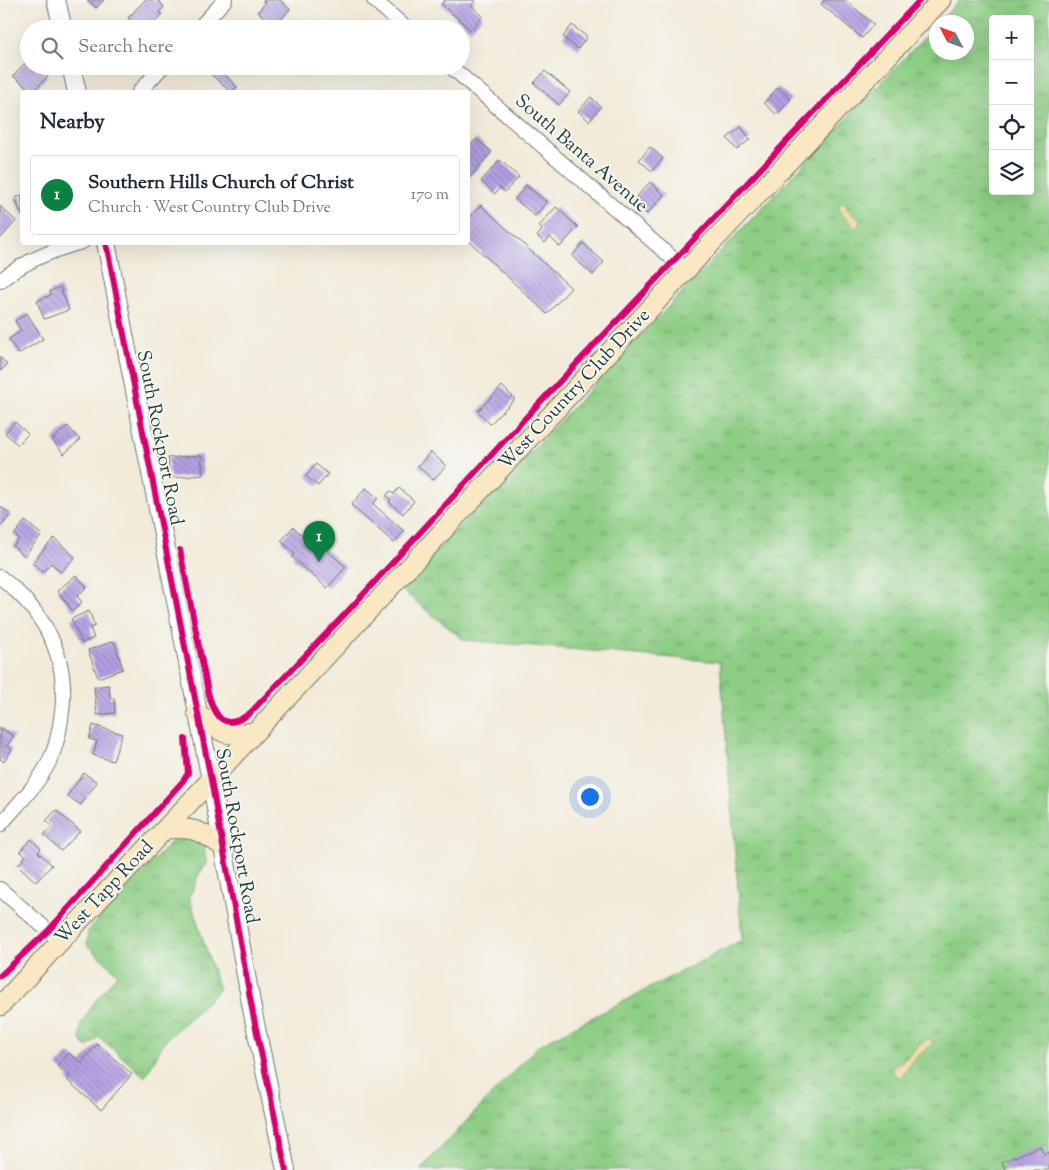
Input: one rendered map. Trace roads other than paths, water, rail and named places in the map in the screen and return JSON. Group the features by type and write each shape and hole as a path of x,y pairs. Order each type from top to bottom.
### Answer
{"main road":[{"name":"West Country Club Drive","path":"210,780 686,270 942,0"},
{"path":"197,712 223,733 241,735 256,732"},
{"name":"West Tapp Road","path":"0,1006 210,780"},
{"path":"165,829 193,829 207,834 223,847"}],"street":[{"path":"56,0 61,20"},
{"path":"206,20 225,0"},
{"path":"374,0 397,20"},
{"path":"73,75 77,90"},
{"path":"141,90 155,75"},
{"name":"South Banta Avenue","path":"460,75 686,270"},
{"path":"0,281 28,262 73,245"},
{"name":"South Rockport Road","path":"107,245 223,847 253,1014 286,1170"},
{"path":"0,577 15,588 42,621 58,658 64,680 64,698 57,742 49,762 40,778 0,825"},
{"path":"0,889 61,942"}],"place":[{"name":"Southern Hills Church of Christ","path":"319,562"}]}
